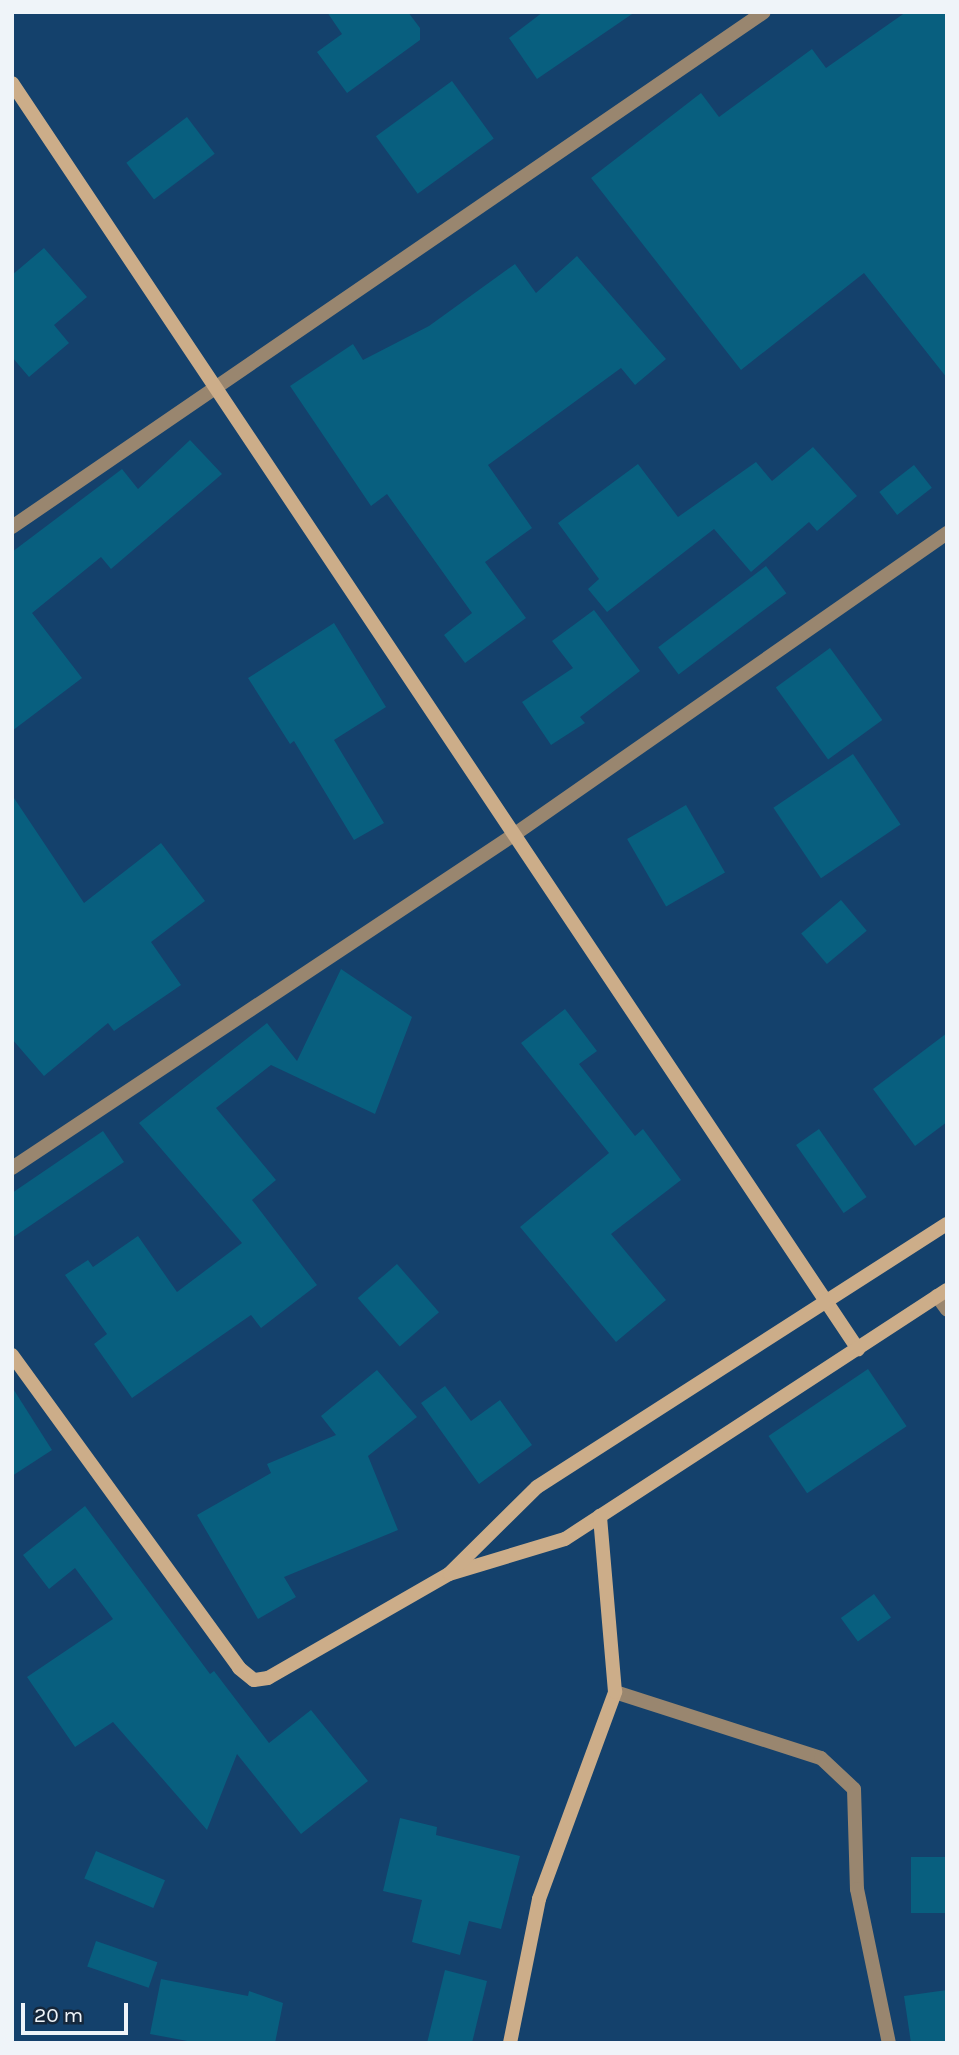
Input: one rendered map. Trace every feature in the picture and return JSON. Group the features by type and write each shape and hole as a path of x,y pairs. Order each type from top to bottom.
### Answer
{"street":[{"path":"12,527 764,12"},
{"path":"12,83 858,1349"},
{"path":"12,1168 515,834 947,533"},
{"path":"449,1574 537,1487 947,1224"},
{"path":"12,1354 239,1668 254,1680 268,1678 449,1574 565,1539 942,1293 947,1310"},
{"path":"510,2043 539,1899 615,1692 600,1516"},
{"path":"615,1692 821,1758 854,1789 857,1888 889,2043"}],"building":[{"path":"327,12 408,12 420,28 420,40 347,93 317,52 342,34"},
{"path":"543,12 635,12 537,79 509,38"},
{"path":"906,12 947,12 947,378 864,273 741,370 591,178 701,93 719,117 812,49 826,68"},
{"path":"452,81 494,138 418,194 376,136"},
{"path":"187,117 215,154 154,199 126,163"},
{"path":"44,248 87,297 54,325 69,343 29,377 12,357 12,275"},
{"path":"577,256 666,359 635,385 621,368 488,465 532,528 485,562 526,618 465,663 444,635 472,613 387,494 371,506 290,386 353,344 363,360 429,326 515,264 536,293"},
{"path":"190,440 222,474 111,569 101,557 32,613 82,678 12,731 12,552 122,469 138,489"},
{"path":"813,447 857,496 817,531 809,522 751,572 714,529 607,612 588,589 599,579 558,523 638,464 678,517 756,462 772,481"},
{"path":"914,465 932,488 897,515 879,492"},
{"path":"766,566 786,593 679,674 658,647"},
{"path":"594,610 640,671 580,717 585,723 551,745 522,702 573,668 552,641"},
{"path":"334,623 386,707 334,740 384,823 354,840 294,741 290,744 248,678"},
{"path":"830,648 882,720 828,759 776,687"},
{"path":"853,754 901,824 821,878 773,808"},
{"path":"12,795 84,903 161,843 205,901 151,942 181,985 114,1031 108,1023 44,1076 12,1039"},
{"path":"686,805 725,873 666,907 627,839"},
{"path":"841,900 867,931 827,964 801,933"},
{"path":"341,969 412,1017 375,1114 271,1065 216,1108 276,1180 252,1200 317,1285 261,1328 251,1315 132,1398 94,1344 107,1334 65,1275 88,1260 93,1267 138,1236 177,1292 242,1243 139,1123 267,1023 297,1061"},
{"path":"565,1009 597,1051 579,1064 635,1136 643,1129 681,1180 611,1234 666,1300 616,1342 520,1227 609,1153 521,1043"},
{"path":"947,1033 947,1122 915,1146 873,1089"},
{"path":"819,1129 867,1197 844,1213 796,1145"},
{"path":"103,1131 124,1162 12,1238 12,1193"},
{"path":"397,1264 439,1312 400,1346 358,1298"},
{"path":"868,1369 907,1426 807,1493 769,1436"},
{"path":"377,1370 417,1417 368,1456 398,1530 284,1577 296,1597 258,1619 197,1515 271,1473 267,1464 336,1435 321,1416"},
{"path":"445,1386 471,1421 500,1400 532,1445 479,1484 421,1403"},
{"path":"12,1387 52,1450 12,1476"},
{"path":"85,1506 210,1674 214,1671 269,1743 311,1710 368,1781 301,1834 237,1754 207,1830 113,1722 75,1747 27,1677 113,1619 75,1568 49,1589 23,1555"},
{"path":"874,1594 891,1617 858,1642 841,1618"},
{"path":"400,1818 437,1827 436,1835 520,1856 501,1929 469,1921 460,1955 412,1942 422,1900 383,1891"},
{"path":"96,1851 165,1880 153,1908 84,1879"},
{"path":"911,1857 947,1857 947,1913 911,1913"},
{"path":"96,1941 157,1962 149,1988 87,1967"},
{"path":"445,1970 487,1981 472,2043 427,2043"},
{"path":"161,1979 248,1996 249,1991 283,2003 275,2043 198,2043 150,2034"},
{"path":"947,1990 947,2043 911,2043 904,1996"}]}
